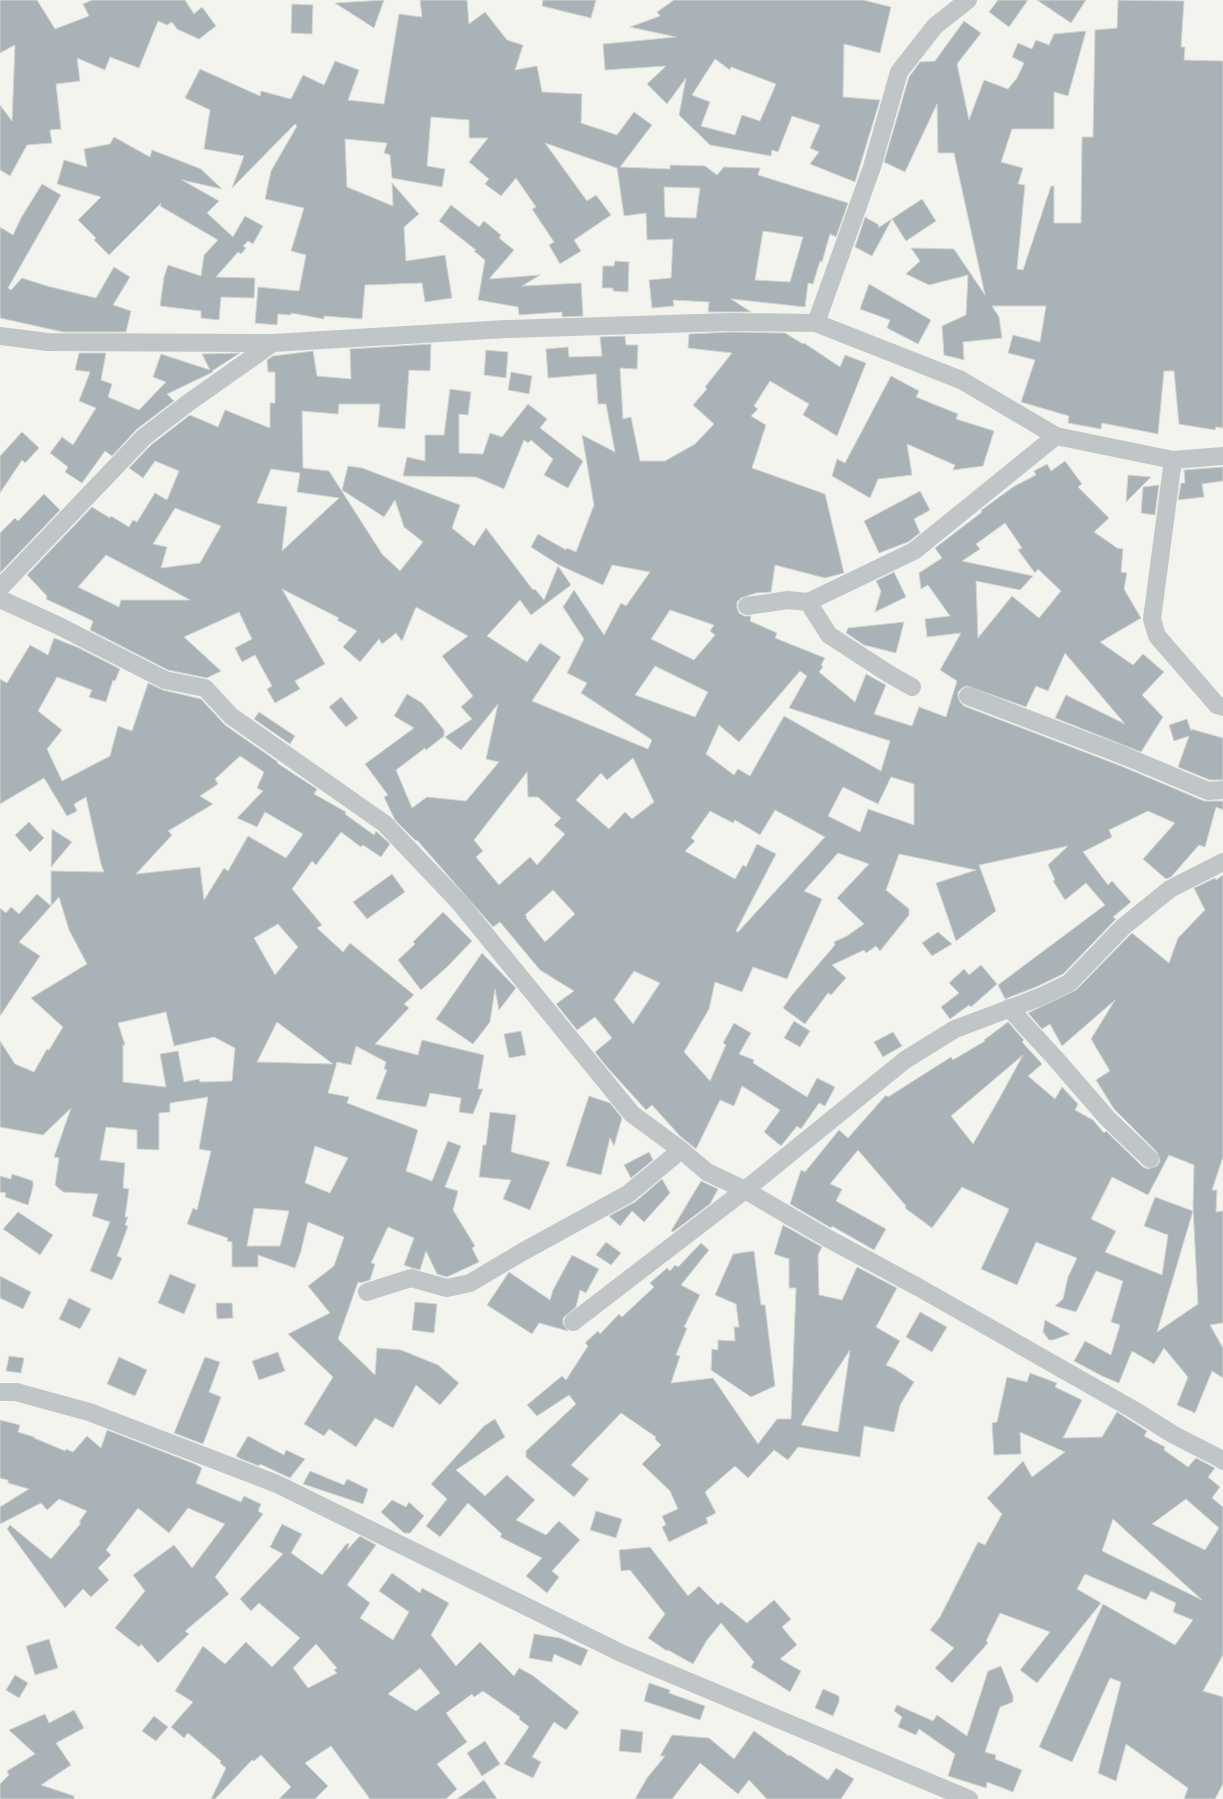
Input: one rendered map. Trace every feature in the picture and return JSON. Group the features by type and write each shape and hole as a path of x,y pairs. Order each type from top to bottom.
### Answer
{"street":[{"path":"816,323 872,167 899,72 935,26 968,0"},
{"path":"0,336 48,342 273,343 506,329 730,322 816,323 962,380 1056,436 1173,460 1223,456"},
{"path":"0,588 144,437 188,403 273,343"},
{"path":"747,606 788,600 808,602 914,551 1056,436"},
{"path":"1173,460 1152,619 1157,636 1217,705 1223,706"},
{"path":"0,599 57,625 165,680 205,688 231,716 385,824 459,902 632,1114 681,1150 707,1172 745,1190 827,1238 918,1287 1134,1410 1174,1435 1223,1461"},
{"path":"808,602 829,635 912,687"},
{"path":"968,696 1126,756 1208,791 1223,790"},
{"path":"573,1322 745,1190 905,1060 955,1029 1040,997 1069,983 1123,927 1170,889 1223,862"},
{"path":"1008,1008 1055,1058 1108,1119 1150,1159"},
{"path":"367,1292 411,1278 447,1288 470,1283 524,1251 628,1194 681,1150"},
{"path":"0,1392 16,1392 89,1412 277,1484 623,1654 970,1799"}],"building":[{"path":"0,0 37,0 55,29 89,16 83,4 92,0 185,0 194,14 202,7 216,26 199,39 177,29 172,22 167,25 158,21 139,68 110,57 105,70 77,58 80,81 56,84 61,129 50,130 52,143 27,145 10,176 0,170 0,105 12,121 15,45 0,53"},
{"path":"384,0 374,28 335,3"},
{"path":"420,0 467,0 469,24 485,12 507,40 523,45 515,70 537,66 542,92 582,94 581,123 617,135 634,112 652,125 620,167 670,169 670,165 705,166 717,175 724,167 760,168 758,175 848,203 836,237 830,234 822,262 820,261 813,284 808,283 805,307 731,299 751,312 708,312 709,302 673,300 674,306 652,308 649,280 671,278 673,239 647,240 646,213 624,216 617,168 545,143 587,201 596,195 611,215 574,240 581,251 560,264 549,245 554,242 532,209 536,207 516,178 501,196 485,184 489,179 469,162 488,138 469,138 469,120 431,117 427,166 445,169 442,187 392,178 390,155 384,153 387,143 345,139 347,187 393,206 392,183 419,214 404,227 406,261 445,255 452,298 425,302 422,283 365,285 362,319 324,316 324,319 291,313 291,315 278,314 277,325 255,323 258,287 299,291 306,255 291,251 304,208 265,199 271,171 297,126 295,124 232,188 244,156 204,149 210,110 185,98 200,69 260,96 261,91 291,99 303,75 324,85 335,61 359,70 348,100 384,104 399,14 422,17","holes":["664,187 700,188 696,218 665,217","763,231 803,237 790,282 755,280"]},
{"path":"543,0 596,0 591,18 542,6"},
{"path":"674,0 863,0 891,7 880,53 844,44 843,97 880,100 855,182 810,164 819,152 810,148 820,125 792,116 778,152 772,150 771,156 710,145 679,115 686,78 667,104 647,84 666,66 605,70 603,44 676,37 630,27 660,16 657,12","holes":["715,59 730,70 731,67 776,84 760,121 742,115 735,135 701,126 710,102 692,95"]},
{"path":"998,0 1028,0 1009,27 989,12"},
{"path":"1037,0 1086,0 1071,23"},
{"path":"1118,0 1184,1 1181,47 1185,47 1184,60 1223,61 1223,428 1216,427 1215,430 1179,424 1174,371 1164,371 1158,434 1102,423 1101,429 1068,423 1069,416 1021,402 1035,360 1008,353 1013,335 1040,342 1046,306 992,306 999,317 1002,338 963,342 964,360 944,355 942,326 966,315 968,275 929,285 906,274 920,261 911,248 954,249 985,295 954,153 938,153 937,104 905,172 884,162 909,77 920,62 935,61 964,21 981,33 957,64 969,120 984,80 1008,89 1017,78 1024,63 1012,57 1018,43 1032,49 1036,40 1049,45 1054,34 1086,31 1068,96 1054,92 1054,129 1012,129 1001,162 1023,168 1018,184 1025,185 1017,269 1023,270 1051,186 1054,186 1054,223 1081,223 1082,137 1093,137 1095,30 1117,28"},
{"path":"292,4 313,5 312,34 291,33"},
{"path":"114,137 150,157 152,150 201,169 222,189 182,180 219,201 207,213 233,237 245,216 263,226 253,244 248,241 243,246 246,248 241,254 238,252 216,277 255,278 254,298 221,297 219,320 201,318 201,311 160,306 164,277 168,265 201,276 204,255 218,240 160,206 161,203 109,255 94,240 96,238 78,220 101,197 57,184 64,160 87,167 84,149 110,144"},
{"path":"42,184 61,195 8,288 11,290 22,278 47,286 96,298 114,267 130,277 113,305 131,311 126,332 63,332 0,318 0,227 13,235 21,218"},
{"path":"922,199 936,221 906,241 892,219 872,256 855,247 865,217 879,225 878,228"},
{"path":"451,205 479,227 484,221 501,235 499,238 514,250 489,279 540,275 522,286 581,283 583,316 562,317 562,312 519,315 518,307 478,300 485,260 474,251 476,250 439,221"},
{"path":"615,261 629,262 628,292 613,291 613,288 602,288 603,266 614,266"},
{"path":"869,284 931,320 918,344 887,328 890,320 860,309"},
{"path":"730,332 785,333 803,344 804,343 840,367 845,355 866,363 837,436 803,415 809,404 770,381 754,406 758,409 751,416 766,425 752,468 825,494 844,573 825,578 775,565 771,592 756,593 741,598 737,602 739,613 744,616 751,616 750,621 777,633 775,638 825,658 821,665 823,667 819,672 855,702 866,674 886,685 874,714 912,726 919,707 946,717 957,681 940,670 961,633 927,637 925,619 950,616 928,585 921,589 919,573 942,558 935,548 982,512 981,510 1013,487 1036,475 1034,471 1047,464 1051,471 1065,461 1082,484 1078,487 1109,518 1094,532 1117,548 1123,549 1121,572 1127,573 1124,589 1141,618 1100,642 1133,665 1143,654 1164,672 1142,695 1163,717 1141,752 1055,718 1066,695 1125,724 1065,653 1048,691 1036,686 1026,707 967,686 958,692 960,702 964,706 1121,766 1204,801 1223,801 1223,810 1216,807 1205,847 1199,845 1171,877 1166,879 1143,859 1175,823 1148,811 1109,830 1112,837 1083,852 1108,885 1112,881 1131,902 1113,917 1116,919 1063,974 1036,987 1005,999 998,985 1105,905 1086,883 1065,900 1053,881 1055,880 1048,865 1068,846 979,865 996,911 956,941 936,883 976,870 899,854 886,890 909,909 909,915 880,951 876,946 866,953 864,950 832,965 846,978 831,995 828,993 805,1024 783,1008 792,995 835,945 834,942 847,936 864,924 837,898 869,864 838,853 804,891 822,899 787,979 753,967 742,992 715,982 709,1009 684,1052 710,1081 726,1045 723,1043 734,1023 751,1033 739,1054 754,1060 753,1063 807,1097 817,1078 835,1087 825,1106 819,1103 801,1129 797,1126 781,1146 764,1132 780,1110 742,1086 734,1106 720,1100 696,1149 680,1136 652,1105 646,1110 595,1052 612,1038 595,1017 577,1030 556,1004 574,991 540,970 500,922 493,927 417,840 416,841 395,820 384,797 388,795 365,764 414,728 394,716 407,694 422,703 444,730 444,736 396,770 412,808 427,797 466,801 499,762 486,759 498,704 461,750 445,737 472,719 461,707 473,696 442,656 468,636 416,607 402,641 396,633 382,644 379,639 360,662 343,647 357,631 337,620 339,618 282,589 325,664 295,681 300,689 275,703 267,689 272,686 255,655 242,662 235,648 252,639 239,612 184,637 221,671 207,678 168,670 90,630 93,621 46,599 47,596 27,575 92,507 129,527 133,520 137,522 155,493 167,500 179,471 155,461 143,478 129,468 151,445 190,415 218,427 225,410 270,428 270,403 275,403 275,372 268,372 267,360 273,356 313,351 317,376 351,379 350,349 431,344 430,371 409,370 405,429 378,427 380,404 339,404 338,414 302,411 303,468 329,471 382,554 400,571 423,542 404,527 395,500 384,517 342,490 348,466 362,468 460,505 452,528 474,546 486,528 533,590 535,589 544,600 558,566 571,585 531,615 520,600 487,636 527,662 540,643 561,657 532,701 648,749 652,740 581,693 587,683 567,673 584,639 563,607 574,590 604,635 621,603 626,606 650,572 612,565 603,585 559,565 531,547 538,534 566,550 567,548 576,552 594,505 582,435 615,452 606,404 598,404 596,374 548,378 546,349 568,347 569,357 602,356 600,337 625,336 626,345 638,345 637,369 620,368 623,419 631,417 640,461 665,461 695,444 714,424 693,405 707,389 705,387 732,353 688,348 689,334","holes":["271,469 300,473 297,492 339,498 282,551 287,507 257,503","175,508 221,526 200,563 161,568 167,547 153,544","1005,523 1022,548 1018,550 1035,573 1038,569 1061,591 1039,618 1012,596 978,638 976,581 1020,590 1033,576 962,561 980,549 976,544","106,555 190,600 121,600 119,607 78,587","670,610 714,625 710,631 715,635 694,660 651,639","655,666 708,692 695,717 635,695","800,671 807,676 789,708 890,741 881,771 784,716 750,776 738,769 734,775 706,754 719,725 739,742","633,758 654,802 632,819 625,812 609,829 576,800 601,773 607,780","527,772 528,797 538,797 561,818 554,825 565,834 537,865 530,857 499,885 476,857 483,851 474,840","891,777 914,784 914,825 868,809 860,832 828,816 843,787 878,804","775,810 825,837 738,932 736,931 776,854 757,844 746,867 743,865 735,879 685,851 695,841 691,838 710,811 733,823 735,820 760,835","553,890 575,914 545,942 526,918 527,917 525,915","634,971 660,983 633,1024 614,1000"]},
{"path":"486,350 508,352 506,378 484,375"},
{"path":"79,353 106,353 101,380 112,384 108,397 139,410 166,382 153,377 161,354 210,370 202,354 240,353 212,371 213,372 167,394 174,401 137,429 112,456 105,451 82,483 65,472 68,467 50,453 62,437 73,445 96,408 79,401 90,372 75,370"},
{"path":"511,372 532,376 529,394 508,390"},
{"path":"891,376 919,391 916,397 958,414 956,419 994,431 983,466 953,470 955,465 907,444 912,475 878,479 870,498 832,476 837,459 845,463"},
{"path":"450,389 471,392 468,415 459,414 459,453 483,454 490,433 502,437 528,404 547,419 540,428 583,461 568,488 544,475 553,459 531,440 528,443 524,440 504,489 476,477 403,476 407,457 425,461 425,435 444,435"},
{"path":"22,432 39,448 25,463 22,460 0,493 0,456"},
{"path":"1223,467 1223,481 1202,484 1204,497 1178,500 1181,483 1185,483 1184,470"},
{"path":"1128,475 1151,477 1126,502"},
{"path":"1159,485 1155,515 1141,513 1143,487"},
{"path":"920,491 930,510 914,519 920,533 908,542 879,553 864,521"},
{"path":"44,494 60,510 0,573 0,533 15,518 18,521"},
{"path":"894,572 906,597 875,612 881,591 876,581"},
{"path":"904,622 896,653 864,645 846,633 848,628"},
{"path":"54,638 79,648 120,669 115,681 113,680 106,702 89,697 92,690 57,677 38,711 62,730 47,749 62,781 110,756 118,726 132,731 148,683 163,690 201,699 225,725 278,762 277,763 317,789 314,794 346,812 345,814 374,835 376,831 390,844 381,857 363,845 361,847 341,832 316,865 312,861 292,889 322,925 317,928 343,952 350,943 414,995 404,1004 409,1008 375,1044 418,1055 422,1040 484,1055 478,1089 483,1089 473,1114 459,1112 461,1098 430,1093 426,1107 376,1099 387,1070 384,1069 386,1062 356,1046 351,1065 337,1062 328,1093 349,1097 347,1103 418,1130 406,1171 432,1181 448,1141 461,1146 445,1187 458,1191 453,1210 475,1246 472,1248 479,1262 447,1277 437,1274 426,1251 420,1270 404,1265 414,1238 388,1227 371,1263 375,1264 370,1280 361,1283 358,1282 338,1339 375,1375 377,1348 401,1350 438,1365 459,1383 440,1405 416,1385 393,1428 375,1418 356,1447 329,1429 324,1436 304,1424 333,1377 288,1334 330,1313 308,1286 334,1266 344,1237 308,1222 295,1268 258,1255 258,1267 232,1267 232,1242 227,1241 228,1238 187,1224 193,1208 197,1210 211,1151 199,1149 208,1097 170,1103 170,1112 159,1113 159,1150 137,1149 137,1130 106,1127 100,1160 125,1163 123,1188 129,1189 125,1217 128,1217 125,1225 128,1226 117,1256 122,1258 112,1280 90,1271 110,1222 92,1216 98,1194 63,1192 55,1185 59,1158 54,1157 71,1108 43,1135 0,1127 0,1041 15,1064 34,1072 47,1049 49,1050 63,1027 31,998 87,964 69,930 59,897 51,906 51,871 104,872 86,797 74,804 77,811 67,816 44,778 0,804 0,679 7,683 30,645 48,655","holes":["240,756 264,772 257,788 263,791 237,818 257,827 265,812 303,834 286,858 248,836 228,871 224,868 204,900 200,867 136,874 172,835 168,831 213,804 200,796 218,784 215,779","278,924 298,947 275,975 254,938","166,1012 174,1046 214,1037 235,1048 232,1081 200,1082 199,1079 184,1082 178,1051 160,1054 166,1087 123,1082 123,1045 125,1045 118,1023","277,1022 333,1064 257,1062","315,1146 348,1158 330,1193 305,1183","254,1208 289,1211 280,1246 247,1246"]},
{"path":"341,697 358,718 346,727 329,707"},
{"path":"259,712 295,736 290,744 254,719"},
{"path":"1187,719 1191,731 1191,729 1223,738 1223,780 1210,780 1178,767 1189,736 1174,741 1169,725"},
{"path":"29,822 44,838 30,852 15,835"},
{"path":"52,829 72,842 51,867"},
{"path":"392,874 405,892 367,919 353,902"},
{"path":"1223,875 1223,1157 1212,1190 1217,1190 1216,1212 1223,1211 1223,1323 1210,1325 1223,1348 1223,1378 1212,1371 1195,1413 1177,1405 1188,1377 1164,1348 1154,1364 1132,1351 1119,1383 1074,1361 1085,1341 1111,1355 1120,1325 1111,1322 1123,1281 1096,1271 1076,1312 1055,1306 1063,1299 1068,1277 1077,1258 1036,1242 1017,1285 981,1269 1009,1209 962,1187 932,1228 905,1208 906,1206 858,1150 830,1184 842,1189 836,1201 886,1229 874,1250 832,1226 831,1228 790,1204 801,1170 805,1172 839,1130 848,1138 886,1095 888,1097 951,1057 953,1060 985,1041 984,1040 1008,1022 1024,1040 1022,1042 1042,1064 1028,1076 1055,1099 1062,1087 1078,1104 1075,1110 1093,1120 1104,1133 1106,1131 1143,1167 1148,1169 1157,1166 1160,1161 1157,1152 1114,1109 1096,1080 1110,1071 1091,1039 1115,1000 1062,1046 1050,1024 1042,1029 1028,1013 1076,990 1132,933 1169,963 1178,938 1205,910 1194,888 1215,878 1216,880","holes":["1023,1055 999,1099 973,1144 951,1116","1169,1155 1194,1165 1193,1208 1198,1304 1157,1332 1193,1211 1155,1197 1144,1226 1168,1235 1162,1275 1105,1252 1116,1231 1091,1219 1112,1177 1148,1195"]},
{"path":"37,894 51,906 19,942 40,956 0,1016 0,908 6,913 11,907 19,914"},
{"path":"443,912 472,941 447,967 421,990 398,960 415,944 413,942"},
{"path":"938,932 952,944 932,956 922,943"},
{"path":"482,953 516,988 499,1010 495,989 490,1022 473,1044 436,1019"},
{"path":"981,965 997,984 971,1007 969,1005 950,1019 941,1007 959,993 949,983 964,969 969,975"},
{"path":"794,1021 810,1031 800,1047 784,1038"},
{"path":"521,1031 526,1055 509,1058 504,1034"},
{"path":"893,1032 902,1046 883,1057 874,1042"},
{"path":"589,1096 610,1103 622,1118 614,1146 610,1138 601,1175 566,1166"},
{"path":"490,1112 516,1115 511,1152 550,1162 530,1210 503,1199 511,1180 479,1177 483,1145 486,1145"},
{"path":"649,1152 653,1160 631,1178 624,1165"},
{"path":"12,1174 33,1181 33,1187 28,1205 5,1197 6,1193 0,1192 0,1176 11,1179"},
{"path":"662,1179 670,1193 644,1222 632,1211 620,1226 609,1216 635,1202"},
{"path":"701,1181 718,1189 710,1204 673,1232 671,1231"},
{"path":"18,1212 53,1235 40,1255 3,1229"},
{"path":"783,1225 822,1247 818,1255 819,1295 842,1300 857,1267 897,1288 876,1327 900,1341 886,1365 895,1369 914,1382 900,1405 894,1432 864,1426 860,1457 798,1447 788,1460 774,1450 748,1478 735,1466 705,1492 716,1513 706,1518 708,1523 669,1542 662,1527 666,1525 662,1516 678,1509 670,1491 642,1464 661,1445 655,1439 656,1437 621,1413 571,1465 589,1479 574,1497 526,1457 526,1451 576,1404 569,1395 537,1416 527,1405 562,1376 566,1380 588,1346 585,1343 598,1331 600,1334 619,1314 622,1317 654,1287 650,1283 667,1268 670,1271 675,1265 678,1267 701,1243 709,1250 681,1285 700,1295 684,1327 687,1328 676,1355 680,1356 671,1383 713,1378 758,1444 777,1419 791,1419 796,1288 789,1288 789,1259 774,1254","holes":["850,1350 838,1432 801,1425"]},
{"path":"606,1242 621,1253 611,1265 596,1255"},
{"path":"754,1251 761,1305 765,1305 775,1386 751,1397 711,1370 712,1349 718,1350 718,1340 735,1341 734,1327 739,1327 736,1304 715,1295 733,1254"},
{"path":"572,1255 599,1269 586,1293 580,1290 576,1307 563,1318 563,1324 568,1331 539,1323 532,1334 487,1305 509,1272 550,1300 553,1290"},
{"path":"170,1274 196,1285 184,1314 158,1303"},
{"path":"0,1276 31,1292 23,1309 0,1298"},
{"path":"69,1298 91,1309 80,1329 59,1319"},
{"path":"415,1302 437,1304 434,1333 412,1330"},
{"path":"216,1303 232,1303 233,1318 217,1319"},
{"path":"920,1312 947,1327 932,1352 906,1337"},
{"path":"1045,1320 1070,1334 1049,1340 1043,1332"},
{"path":"278,1352 285,1371 259,1380 252,1361"},
{"path":"9,1356 24,1358 21,1373 6,1371"},
{"path":"119,1357 147,1370 135,1396 107,1384"},
{"path":"205,1357 220,1362 209,1392 221,1397 203,1444 174,1433"},
{"path":"1030,1373 1057,1383 1055,1387 1082,1400 1063,1438 1102,1437 1117,1412 1147,1431 1144,1436 1165,1447 1164,1450 1188,1467 1196,1458 1215,1468 1208,1477 1220,1487 1212,1498 1223,1507 1223,1655 1203,1691 1223,1697 1223,1784 1215,1799 1184,1799 1188,1788 1126,1744 1116,1781 1098,1773 1121,1682 1110,1678 1072,1762 1039,1747 1103,1604 1175,1645 1193,1620 1173,1612 1176,1603 1151,1591 1146,1600 1085,1574 1077,1589 1101,1603 1037,1683 1020,1670 1050,1632 1000,1613 986,1641 988,1643 952,1683 935,1668 954,1648 930,1630 940,1617 978,1542 985,1545 1002,1514 987,1498 1023,1461 1032,1477 1065,1452 1020,1432 1021,1454 994,1455 992,1423 997,1422 1007,1377 1027,1382","holes":["1186,1499 1219,1528 1205,1550 1152,1524","1113,1519 1202,1600 1102,1551"]},
{"path":"495,1419 505,1437 456,1470 485,1496 507,1475 535,1500 516,1520 546,1535 559,1521 580,1540 552,1571 559,1577 547,1593 526,1576 542,1558 500,1537 502,1534 468,1503 440,1537 426,1526 447,1499 431,1484 484,1426"},
{"path":"0,1420 20,1425 18,1432 34,1437 65,1451 66,1449 73,1452 87,1436 101,1448 107,1430 202,1468 196,1483 241,1502 244,1496 261,1504 258,1511 263,1514 215,1577 229,1594 185,1631 189,1634 158,1663 141,1644 139,1647 115,1628 145,1591 133,1575 174,1545 192,1568 225,1524 188,1508 169,1533 138,1508 106,1550 111,1555 98,1568 109,1580 91,1597 83,1589 65,1608 7,1529 10,1525 51,1559 81,1523 79,1522 87,1511 59,1499 47,1510 41,1503 0,1524 0,1507 29,1489 8,1483 8,1480 0,1478"},
{"path":"248,1436 284,1455 286,1450 305,1459 290,1478 260,1464 259,1466 241,1459 236,1456"},
{"path":"310,1471 344,1485 347,1479 368,1489 363,1504 303,1484"},
{"path":"392,1500 406,1507 409,1502 424,1516 410,1533 404,1533 381,1512"},
{"path":"596,1511 622,1519 616,1538 590,1530"},
{"path":"282,1524 302,1534 291,1553 322,1575 347,1543 349,1544 347,1550 360,1536 376,1545 347,1585 370,1603 360,1618 393,1640 409,1612 379,1591 392,1573 420,1593 422,1588 449,1603 431,1635 456,1666 480,1642 514,1676 519,1668 532,1675 579,1712 566,1730 554,1722 532,1757 541,1762 533,1778 504,1764 529,1727 519,1719 520,1717 483,1691 474,1697 472,1694 446,1713 467,1742 437,1764 457,1789 446,1799 370,1799 331,1746 305,1763 328,1786 315,1799 279,1799 291,1787 261,1755 254,1761 252,1760 215,1799 211,1799 226,1768 220,1763 221,1761 188,1733 184,1738 171,1727 193,1702 175,1691 203,1646 225,1664 246,1642 272,1667 300,1638 259,1603 251,1611 240,1599 283,1554 270,1547","holes":["316,1644 337,1668 334,1670 337,1673 308,1688 293,1668","420,1668 440,1693 416,1711 388,1694"]},
{"path":"650,1547 688,1596 699,1586 718,1605 721,1602 747,1623 774,1600 791,1619 782,1627 797,1645 780,1659 801,1671 790,1692 751,1667 754,1662 721,1623 707,1640 693,1664 668,1650 667,1651 648,1638 665,1614 630,1570 621,1571 619,1550"},
{"path":"534,1634 560,1638 588,1650 581,1666 554,1654 552,1662 529,1658"},
{"path":"49,1639 58,1668 35,1675 26,1646"},
{"path":"1001,1666 1013,1696 1013,1702 1000,1707 985,1752 996,1755 995,1759 1022,1770 1013,1792 987,1782 986,1788 948,1776 955,1754 919,1729 916,1735 898,1727 902,1717 894,1711 897,1705 933,1721 937,1715 967,1736 988,1671"},
{"path":"15,1675 28,1683 19,1698 6,1690"},
{"path":"649,1683 670,1690 669,1693 705,1706 700,1720 644,1701"},
{"path":"823,1689 839,1696 839,1702 833,1716 815,1708"},
{"path":"74,1710 84,1728 56,1743 71,1765 41,1785 74,1796 74,1799 0,1799 0,1784 9,1775 7,1771 35,1754 9,1730 45,1714 49,1723"},
{"path":"154,1716 168,1727 156,1741 142,1731"},
{"path":"621,1729 643,1732 641,1753 619,1751"},
{"path":"754,1731 789,1756 790,1755 828,1780 836,1768 854,1779 841,1799 767,1799 749,1780 738,1794 700,1763 672,1799 635,1799 647,1778 665,1756 660,1756 672,1735 709,1738 734,1759"},
{"path":"485,1741 500,1764 482,1776 467,1753"},
{"path":"484,1780 497,1799 457,1799"}]}
